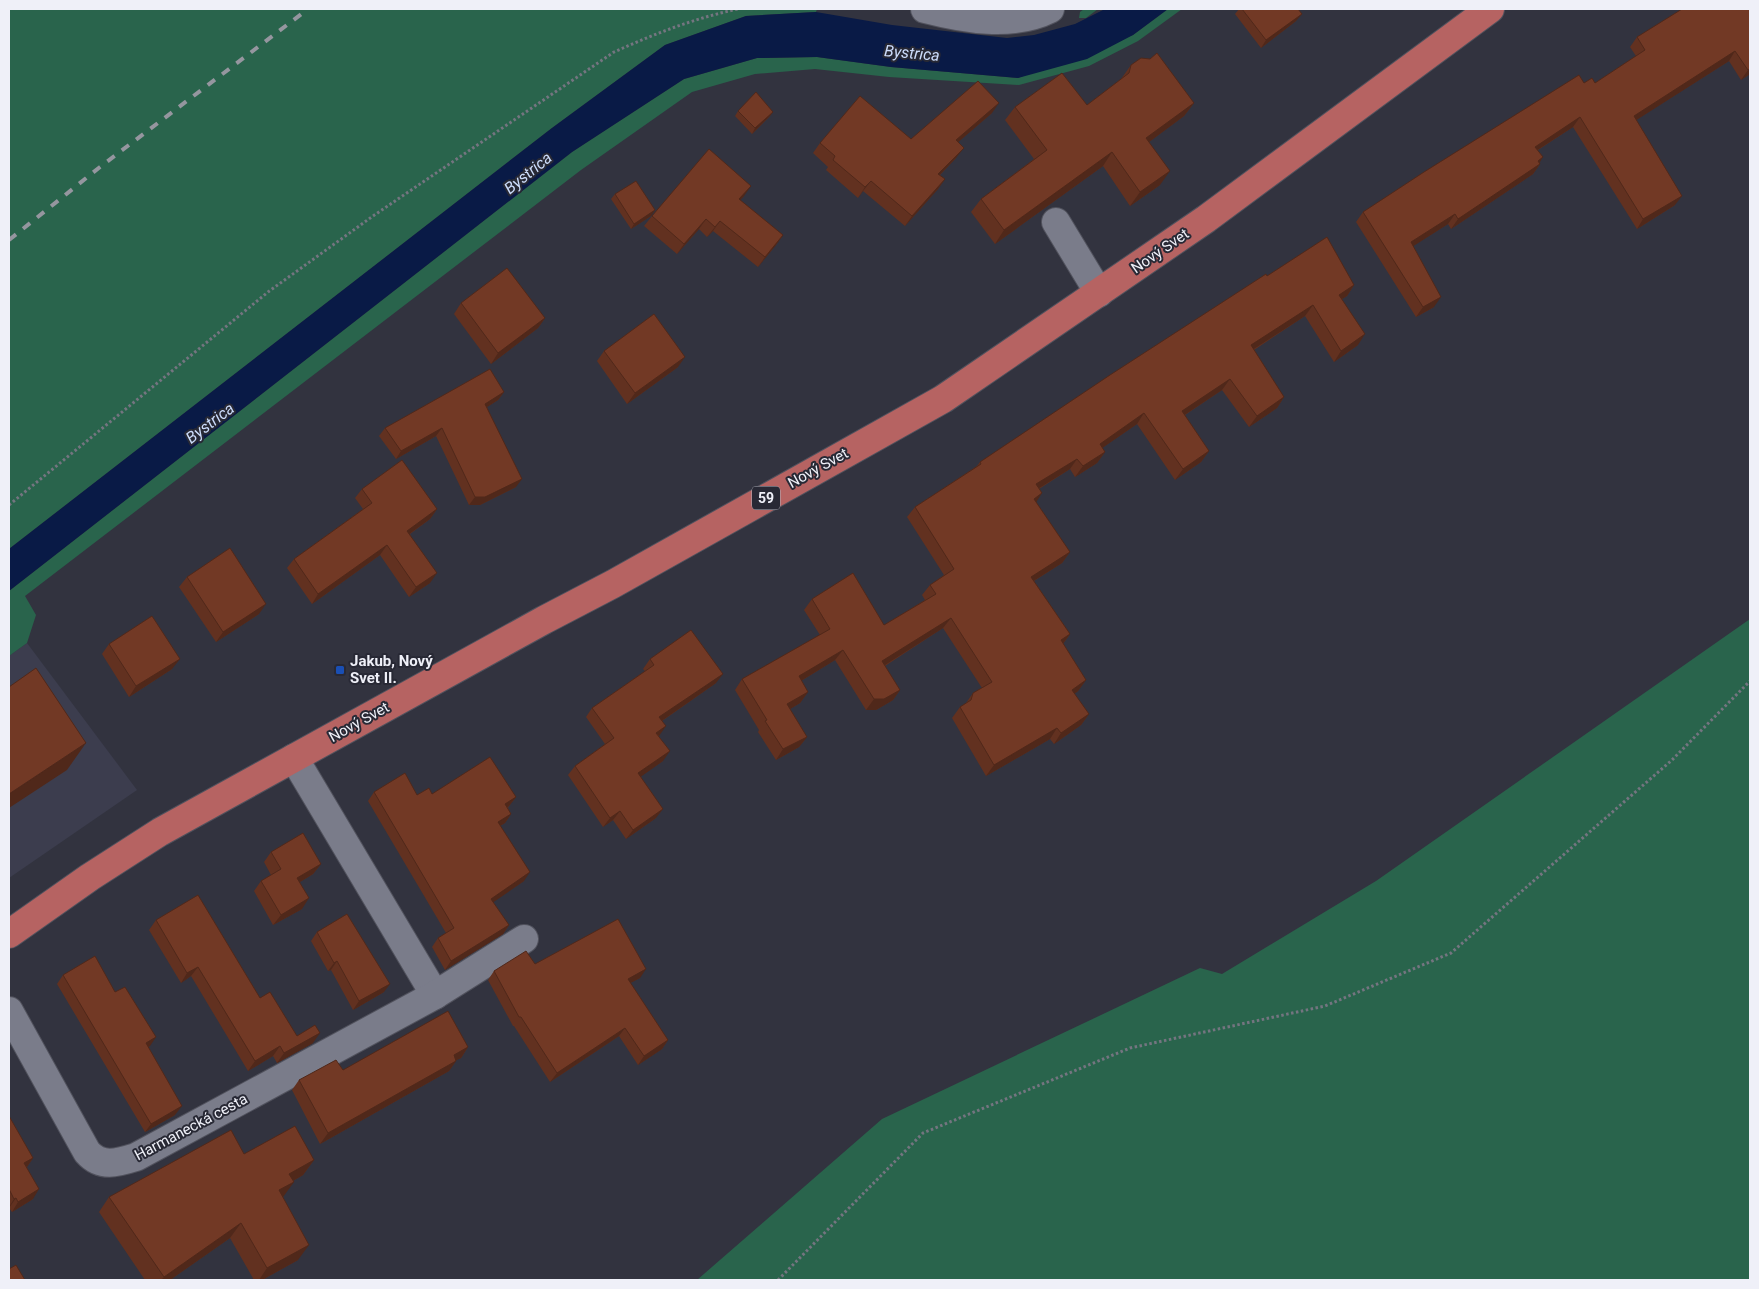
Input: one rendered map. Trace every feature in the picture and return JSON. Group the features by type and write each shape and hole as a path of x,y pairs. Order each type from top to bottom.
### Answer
{"main road":[{"name":"Nový Svet","path":"9,934 90,877 152,837 943,399 1206,219 1490,9"}],"street":[{"path":"925,9 943,14 999,21 1028,17 1050,9"},
{"path":"1056,222 1099,293"},
{"path":"294,758 435,995"},
{"name":"Harmanecká cesta","path":"9,1011 88,1152 94,1160 106,1163 122,1162 136,1157 435,995 524,939"}],"path":[{"path":"9,505 268,292 373,216 614,52 654,34 717,13 738,9"},
{"path":"778,1280 923,1133 1130,1048 1325,1006 1451,953 1672,760 1750,681"}],"shaded area":[{"path":"27,643 137,790 9,878 9,656"}],"green space":[{"path":"9,9 817,9 816,12 746,16 665,45 552,128 9,549"},
{"path":"1084,9 1098,9 1086,18 1079,18 1080,12"},
{"path":"1168,9 1182,9 1138,41 1089,66 1019,85 889,77 815,69 755,74 692,92 581,170 25,596 36,615 27,643 9,656 9,591 572,152 684,79 757,58 817,57 891,67 1018,78 1133,35"},
{"path":"1750,619 1750,1280 697,1280 882,1119 1200,968 1222,974 1376,881"}],"water":[{"name":"Bystrica","path":"1105,9 1168,9 1133,35 1087,59 1018,78 891,67 817,57 757,58 684,79 572,152 9,591 9,549 552,128 665,45 746,16 816,12 892,25 1007,38 1034,35 1075,24"}],"building":[{"path":"1242,9 1298,9 1302,14 1266,40"},
{"path":"1682,9 1750,9 1750,69 1748,70 1735,51 1634,116 1682,196 1643,219 1580,117 1535,147 1543,157 1538,161 1540,164 1458,219 1455,214 1411,242 1441,297 1423,307 1363,212 1579,75 1584,83 1592,78 1595,83 1645,50 1637,37"},
{"path":"1157,53 1194,103 1146,138 1170,171 1140,192 1112,152 1004,230 981,199 1047,150 1015,107 1062,73 1087,105 1129,73 1131,65 1141,58 1150,59"},
{"path":"978,81 999,103 956,140 964,148 938,174 945,179 912,216 871,181 865,187 833,160 835,156 820,143 860,96 911,139"},
{"path":"756,92 773,112 755,128 738,111"},
{"path":"709,149 751,186 739,199 783,235 765,257 720,221 715,227 706,219 684,244 652,216"},
{"path":"636,181 655,210 634,224 615,194"},
{"path":"1327,237 1354,285 1339,295 1365,334 1341,351 1313,305 1251,345 1284,397 1257,416 1230,379 1182,411 1209,451 1183,469 1144,413 1100,444 1105,452 1083,466 1077,459 1036,484 1042,493 1034,499 1070,552 1031,577 1070,634 1061,640 1086,680 1072,690 1089,714 1061,733 1057,728 994,765 960,707 971,700 973,693 992,682 951,618 882,661 900,690 884,699 874,699 843,650 799,676 808,692 787,704 807,737 783,749 742,679 830,629 812,599 853,573 884,625 936,594 930,585 954,569 915,507 1110,375 1266,274 1267,276"},
{"path":"507,268 545,318 498,353 461,303"},
{"path":"654,314 685,357 635,393 604,351"},
{"path":"490,369 504,392 485,404 522,479 485,497 475,497 442,428 401,451 385,428"},
{"path":"402,460 437,509 407,531 437,573 416,587 387,545 318,594 294,559 372,503 362,489"},
{"path":"230,548 266,604 223,632 187,577"},
{"path":"152,616 180,659 136,686 109,644"},
{"path":"691,630 723,674 659,717 666,726 656,733 670,751 638,773 663,809 633,830 620,811 610,818 575,766 614,738 592,708 654,665 650,659"},
{"path":"36,668 86,743 9,794 9,687"},
{"path":"490,757 516,797 505,804 511,814 498,822 530,872 491,899 509,925 451,961 438,938 454,928 374,792 405,773 417,795 429,788 432,794"},
{"path":"303,833 321,864 297,878 309,898 281,915 261,881 281,869 271,852"},
{"path":"198,895 260,998 270,992 297,1036 315,1025 320,1033 284,1053 280,1046 255,1061 198,967 187,973 156,920"},
{"path":"347,914 390,984 359,1001 337,961 334,963 317,932"},
{"path":"618,919 646,969 628,979 668,1040 644,1056 625,1028 557,1073 521,1017 519,1017 494,971 526,951 535,964"},
{"path":"95,956 115,992 125,987 156,1037 146,1043 182,1106 151,1124 63,975"},
{"path":"448,1011 468,1047 454,1055 456,1061 328,1133 299,1080 336,1060 343,1070"},
{"path":"9,1116 33,1158 24,1163 39,1189 18,1202 16,1198 14,1199 9,1189"},
{"path":"295,1126 314,1160 289,1174 294,1182 279,1190 309,1245 267,1268 241,1223 164,1277 109,1197 231,1130 244,1154"},
{"path":"16,1265 25,1280 9,1280 9,1269"}],"railway":[{"path":"9,240 100,167 308,9"}],"place":[{"name":"Jakub, Nový Svet II.","path":"340,670"}]}
